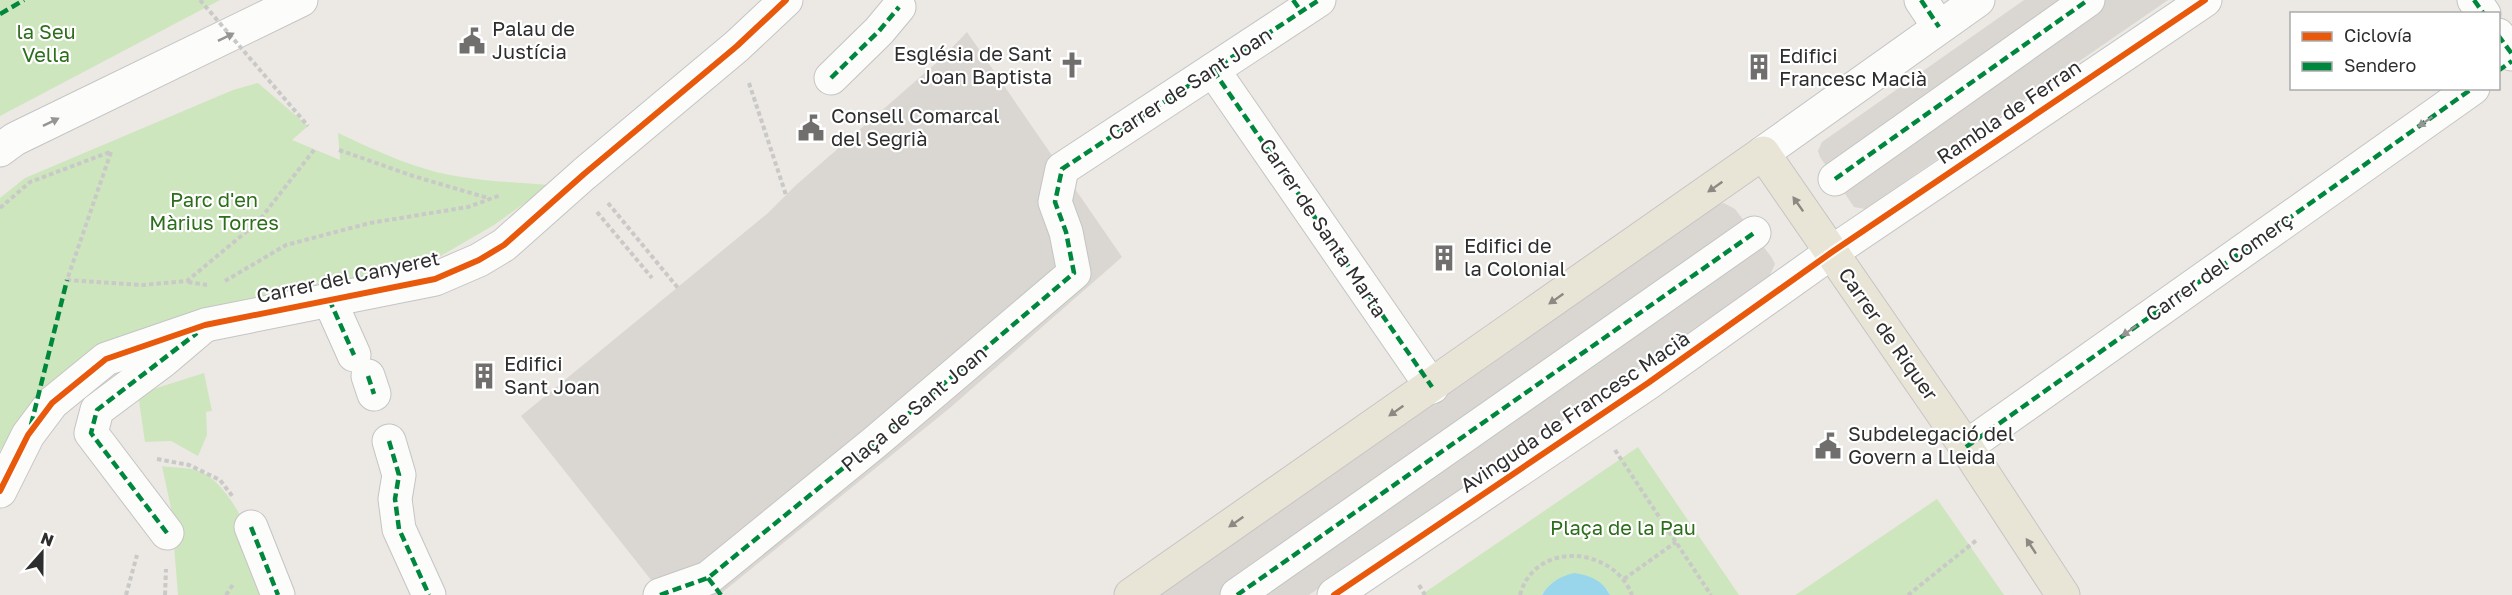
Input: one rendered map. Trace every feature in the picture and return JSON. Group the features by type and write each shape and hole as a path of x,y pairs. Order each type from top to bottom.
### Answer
{"main road":[{"path":"1131,595 1432,387 1763,153 1832,252"},
{"name":"Carrer de Riquer","path":"1832,252 1966,447 2063,595"}],"street":[{"path":"0,150 15,139 301,0"},
{"name":"Carrer del Canyeret","path":"0,491 28,435 52,403 106,359 205,325 435,279 479,260 504,245 584,174 737,46 786,0"},
{"path":"1920,0 1939,27"},
{"path":"1763,153 1978,0"},
{"path":"1835,179 2088,0"},
{"name":"Rambla de Ferran","path":"1832,252 2205,0"},
{"name":"Carrer de Sant Joan","path":"1062,169 1213,70 1305,4"},
{"path":"831,78 879,31 899,7"},
{"path":"2500,36 2512,54"},
{"path":"2500,70 2512,61"},
{"name":"Carrer de Santa Marta","path":"1213,70 1432,387"},
{"name":"Carrer del Comerç","path":"1966,447 2470,90"},
{"name":"Plaça de Sant Joan","path":"660,595 715,586 873,443 1074,273 1066,232 1055,202 1062,169"},
{"path":"1237,595 1754,233"},
{"name":"Avinguda de Francesc Macià","path":"1334,595 1648,383 1832,252"},
{"path":"329,299 365,375"},
{"path":"167,533 91,433 97,410 164,360 205,325"},
{"path":"388,441 399,475 395,499 399,529 429,595"},
{"path":"250,527 278,595"}],"path":[{"path":"200,0 308,126"},
{"path":"737,46 786,195"},
{"path":"187,282 258,222 314,150"},
{"path":"0,208 30,182 111,152 67,280 142,285 187,282 216,286 286,245 370,223 468,207 489,198 412,176 339,150"},
{"path":"584,174 678,288"},
{"path":"605,222 652,278"},
{"path":"1615,450 1711,595"},
{"path":"118,466 155,459 189,465 220,480 250,527"},
{"path":"1908,595 1978,539"},
{"path":"1624,579 1676,542"},
{"path":"1520,595 1532,573 1549,561 1569,555 1589,556 1608,564 1624,579 1632,595"},
{"path":"1419,585 1425,595"}],"green space":[{"name":"la Seu Vella","path":"0,0 220,0 0,116"},
{"name":"Parc d'en Màrius Torres","path":"258,83 308,126 292,140 340,160 338,133 398,160 436,172 478,179 550,185 494,225 432,261 299,299 63,380 0,450 0,198 25,178 233,90"},
{"path":"204,373 212,411 206,412 207,435 198,456 171,441 145,442 138,394"},
{"name":"Plaça de la Pau","path":"1638,447 1739,595 1610,595 1607,589 1542,593 1542,595 1421,595"},
{"path":"162,466 199,471 212,478 224,491 246,525 277,595 178,595 171,508"},
{"path":"1937,499 2004,595 1795,595 1797,594"}],"shaded area":[{"path":"2024,0 2168,0 1865,209 1854,207 1820,157 1818,151 1822,142"},
{"path":"967,32 1122,257 951,407 719,595 663,595 521,416 768,213 795,186 942,58"},
{"path":"1724,203 1735,209 1772,258 1775,264 1769,277 1309,595 1156,595 1719,204"}],"water":[{"path":"1574,573 1595,579 1610,595 1542,595 1555,581"}],"marked path":[{"path":"0,14 24,0"},
{"path":"1293,0 1301,11"},
{"path":"660,595 708,578 874,443 1074,273 1066,232 1055,202 1062,169 1319,0"},
{"path":"1921,0 1939,27"},
{"path":"1835,179 2088,0"},
{"path":"2474,0 2483,12"},
{"path":"831,78 879,31 899,7"},
{"path":"2500,38 2512,54"},
{"path":"2500,70 2512,61"},
{"path":"1213,70 1432,387"},
{"path":"1966,447 2470,90"},
{"path":"1237,595 1754,233"},
{"path":"31,425 67,280"},
{"path":"329,299 354,355"},
{"path":"167,533 91,433 97,410 197,333"},
{"path":"368,376 374,394"},
{"path":"389,441 399,475 395,499 399,529 429,595"},
{"path":"251,527 278,595"},
{"path":"708,578 721,595"}],"cycle path":[{"path":"0,491 28,435 52,403 106,359 205,325 435,279 479,260 504,245 584,174 737,46 786,0"},
{"path":"1334,595 1648,383 1832,252 2205,0"}],"place":[{"name":"Palau de Justícia","path":"472,41"},
{"name":"Església de Sant Joan Baptista","path":"1072,65"},
{"name":"Edifici Francesc Macià","path":"1759,67"},
{"name":"Consell Comarcal del Segrià","path":"811,128"},
{"name":"Edifici de la Colonial","path":"1444,258"},
{"name":"Edifici Sant Joan","path":"484,376"},
{"name":"Subdelegació del Govern a Lleida","path":"1828,446"}]}
